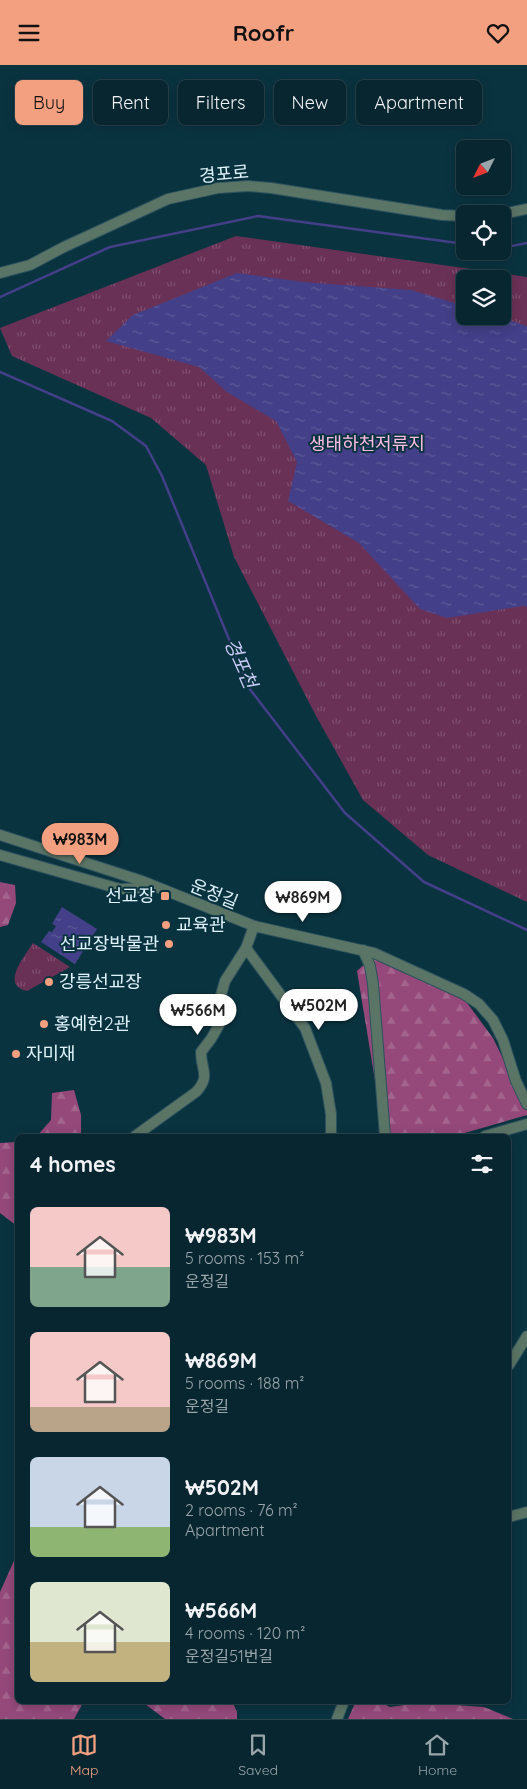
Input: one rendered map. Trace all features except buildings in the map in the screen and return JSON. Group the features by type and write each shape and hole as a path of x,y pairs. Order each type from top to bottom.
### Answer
{"street":[{"name":"경포로","path":"0,273 30,265 64,247 168,199 218,188 248,186 271,188 456,216"},
{"path":"511,212 527,209"},
{"name":"운정길","path":"0,835 142,881 254,926 374,953 464,994 479,1003 493,1021 503,1040 516,1081 527,1104"},
{"path":"0,855 120,889 157,888"},
{"path":"138,1134 196,1091 202,1084 205,1076 201,1052 212,1039 219,1025 219,1002 225,981 246,948 254,926"},
{"path":"246,948 304,1028 326,1083 331,1114 331,1134"},
{"path":"363,950 370,966 373,984 385,1134"},
{"path":"492,1134 527,1124"},
{"path":"511,1362 527,1336"},
{"path":"511,1516 527,1512"},
{"path":"337,1719 343,1704"}],"green space":[{"name":"생태하천저류지","path":"236,236 477,270 456,270 456,325 511,325 511,275 527,277 527,902 428,855 363,800 315,714 234,557 206,465 151,418 12,356 0,328"},
{"path":"0,882 15,885 16,903 8,925 0,927"},
{"path":"33,943 70,967 27,991 19,988 15,983 15,977 20,962"},
{"path":"372,957 459,992 493,1038 527,1108 527,1115 461,1134 392,1134 383,1129 357,971"},
{"path":"74,1090 81,1115 81,1134 39,1134 51,1120 52,1093"},
{"path":"15,1142 15,1224 0,1213 0,1143"},
{"path":"15,1558 15,1704 82,1704 74,1719 0,1719 0,1592"},
{"path":"145,1704 233,1704 237,1712 237,1719 165,1719"},
{"path":"355,1704 384,1704 390,1707 412,1704 450,1704 484,1707 513,1719 348,1719"}],"water":[{"name":"생태하천저류지","path":"237,273 303,282 411,290 456,303 456,325 511,325 511,321 527,326 527,607 523,606 447,618 420,609 359,543 288,501 297,462 276,421 227,392 199,367 106,341 133,315"},
{"path":"62,907 97,929 75,964 41,942 49,931 52,932 56,926 52,924"}],"waterway":[{"path":"0,297 110,247 258,216 456,243"},
{"path":"511,246 527,243"},
{"name":"경포천","path":"0,372 112,421 146,446 162,476 249,688 345,813 424,882 527,930"}],"place":[{"name":"선교장","path":"165,896"},
{"name":"교육관","path":"166,925"},
{"name":"선교장박물관","path":"169,944"},
{"name":"강릉선교장","path":"49,982"},
{"name":"홍예헌2관","path":"44,1024"},
{"name":"자미재","path":"16,1054"}]}
